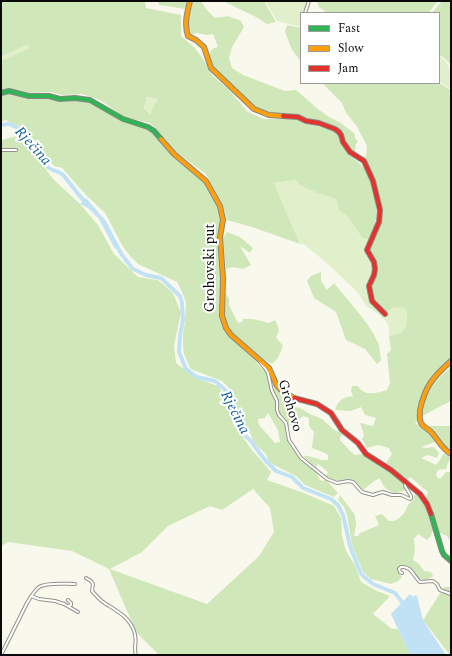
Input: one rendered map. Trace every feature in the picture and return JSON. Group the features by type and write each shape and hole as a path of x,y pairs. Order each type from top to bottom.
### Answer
{"main road":[{"path":"190,1 186,15 186,32 188,36 196,40 204,47 212,68 233,90 254,109 269,115 298,117 306,121 318,123 335,129 341,134 343,142 350,152 364,161 373,181 380,210 379,222 367,250 374,262 375,269 369,288 372,302 385,314"},
{"name":"Grohovski put","path":"1,93 9,91 29,96 49,96 60,99 75,98 90,100 123,120 148,127 154,131 174,154 206,181 220,206 223,220 220,237 223,278 222,308 223,320 226,328 231,335 260,359 270,370 277,386 280,389 296,399 317,404 331,413 342,430 358,443 366,454 384,465 420,494 430,512 442,551 451,561"},
{"path":"451,361 434,376 427,387 423,397 419,419 442,448 451,454"}],"street":[{"path":"305,12 309,1"},
{"path":"1,150 16,150"},
{"name":"Grohovo","path":"260,359 260,362 268,373 272,391 277,401 277,410 279,415 286,423 289,440 304,461 327,479 337,483 348,481 353,482 362,492 371,495 375,495 378,492 383,492 392,495 401,495 410,499 411,496 405,486 406,482"},
{"path":"402,573 399,570 401,567 409,569 420,582 433,581 437,584 440,590 451,594"},
{"path":"86,578 93,584 92,591 105,604 125,616 131,624 134,629 136,639 136,655"},
{"path":"1,655 4,652 9,638 31,596 39,587 44,585 75,584"},
{"path":"31,596 39,599 55,601 69,606 78,612"},
{"path":"68,600 71,602 69,606"}],"green space":[{"path":"1,1 145,1 146,8 181,15 181,36 195,48 213,76 229,90 248,112 264,119 297,119 304,124 334,131 339,135 340,142 347,152 364,168 373,187 377,207 375,229 369,239 362,238 349,218 339,210 336,199 300,185 296,180 274,183 300,244 227,220 222,203 206,174 176,152 150,123 124,117 100,100 82,94 62,95 51,92 32,93 9,88 1,91 1,61 29,48 27,45 1,57","holes":["147,97 158,99 153,107 150,114 144,108"]},
{"path":"158,1 187,1 185,9 159,5"},
{"path":"192,1 201,1 206,9 215,18 228,16 241,21 244,27 232,47 229,58 232,68 243,75 285,91 296,90 319,110 341,123 355,134 355,138 358,141 355,151 360,156 366,157 367,146 356,125 346,113 342,103 323,84 440,84 451,90 451,359 434,374 423,391 418,420 415,423 429,433 435,442 421,447 434,447 439,453 437,458 428,455 421,458 436,465 443,454 448,455 451,458 446,469 438,470 436,475 438,478 441,478 446,472 451,472 451,543 447,536 438,532 426,497 428,492 410,477 407,480 386,463 392,454 389,448 378,445 367,448 362,439 364,435 360,423 373,426 376,418 365,415 361,407 351,411 335,410 341,400 346,397 353,396 351,391 352,386 358,386 367,393 387,390 390,383 387,354 391,350 389,336 400,333 406,327 407,311 403,307 392,308 385,314 372,302 371,288 375,279 376,268 368,249 376,232 380,205 369,166 363,159 351,151 343,141 341,133 337,128 298,116 269,114 254,108 240,93 213,69 209,55 212,49 218,47 213,34 207,35 197,33 190,35 187,27 188,14"},
{"path":"223,1 265,1 276,22 267,24"},
{"path":"266,1 311,1 307,12 300,12 300,27 277,21"},
{"path":"317,1 438,1 429,12 326,12 319,7"},
{"path":"442,1 451,1 451,65 440,56 440,12 433,12"},
{"path":"287,25 300,28 300,61 291,48 285,31"},
{"path":"27,45 29,48 1,61 1,57"},
{"path":"440,57 449,66 451,74 451,89 440,83"},
{"path":"10,93 33,99 51,98 63,102 72,100 90,102 122,122 145,128 151,132 173,156 201,178 218,207 221,222 218,236 218,246 221,268 220,308 221,321 224,329 229,336 256,360 258,365 265,370 275,401 276,411 285,424 288,442 300,459 316,472 319,479 322,481 326,480 338,493 334,497 305,485 296,476 272,464 268,460 266,454 254,443 250,433 244,428 235,407 233,393 228,387 222,381 190,368 184,354 183,347 186,303 177,282 138,264 122,245 105,213 86,195 62,168 54,166 27,132 19,126 5,120 1,122 1,96","holes":["268,413 278,430 280,442 275,443 259,425 258,419 265,418"]},
{"path":"147,97 158,99 150,114 144,108"},
{"path":"21,135 53,179 80,204 98,225 114,254 138,277 158,280 173,293 181,313 174,345 176,363 198,379 218,386 226,399 233,424 252,450 271,472 267,480 304,493 334,506 341,518 342,536 346,551 355,565 361,582 390,596 373,614 392,629 398,629 410,655 159,655 136,632 109,569 72,551 8,542 1,546 1,140","holes":["253,489 270,508 274,532 259,556 207,604 110,569 142,552 168,526 210,506 222,510"]},
{"path":"296,180 320,194 336,199 339,210 349,218 362,238 369,239 376,268 375,279 371,288 372,302 392,308 403,306 407,311 406,327 400,333 389,336 389,327 386,321 366,306 358,293 329,265 305,245 300,244 274,183"},
{"path":"227,232 240,237 253,248 250,253 240,246 251,265 243,269 232,267 226,269 223,238"},
{"path":"321,272 321,281 327,290 334,283 371,329 379,345 381,360 377,364 365,349 346,340 336,312 314,298 307,281 311,276"},
{"path":"226,294 229,298 229,305 238,323 242,322 243,319 268,323 275,320 279,331 276,337 283,346 278,358 272,364 259,356 232,332 225,319 224,313"},
{"path":"451,367 451,401 422,416 428,388"},
{"path":"275,388 284,396 291,406 300,408 322,419 333,429 343,435 340,437 340,440 350,451 355,455 363,454 387,470 403,483 405,490 395,494 385,488 379,478 363,490 353,480 348,479 337,481 326,476 328,472 318,464 316,468 303,456 328,460 328,455 312,448 314,432 309,426 309,418 303,416 288,427 287,422 280,413 278,401 273,391"},
{"path":"428,426 451,426 451,451 443,446"},
{"path":"416,494 425,505 433,530 431,536 427,540 418,534 414,539 415,550 413,560 419,564 424,571 431,572 433,576 427,580 418,579 412,570 401,566 397,569 402,577 398,581 391,584 371,579 363,572 352,545 347,515 344,507 338,500 340,495 355,515 356,524 354,536 358,536 360,533 379,525 375,516 382,514 389,521 398,519 405,512"},
{"path":"444,587 451,587 451,655 423,620"}],"water":[{"path":"86,198 106,221 119,246 115,249 99,219 88,208 80,204"},
{"path":"410,594 413,597 415,595 417,596 423,620 446,655 410,655 391,614"}],"waterway":[{"name":"Rječina","path":"1,125 13,125 19,129 49,168 63,175 87,204"},
{"name":"Rječina","path":"115,243 133,269 146,275 161,278 180,296 183,320 179,352 186,369 197,377 215,381 225,390 229,398 232,415 241,432 250,440 265,460 276,471 292,477 303,488 331,499 338,505 343,515 350,546 361,574 373,584 395,593 404,605"}],"traffic: fast":[{"path":"1,93 9,91 29,96 49,96 60,99 75,98 90,100 123,119 148,127 161,139"},
{"path":"431,514 442,551 451,561"}],"traffic: slow":[{"path":"190,1 186,23 188,36 196,40 204,47 211,68 254,109 269,115 283,116"},
{"path":"161,139 174,154 206,181 220,206 223,220 220,237 223,278 222,316 226,328 231,335 269,368 277,386 294,398"},
{"path":"451,361 439,372 427,388 420,410 420,421 422,424 451,454"}],"traffic: jam":[{"path":"283,116 298,117 306,121 319,123 335,129 341,135 343,142 350,152 364,161 373,181 380,210 379,222 367,250 374,262 375,269 369,286 372,301 385,314"},
{"path":"294,398 317,404 331,413 342,430 358,443 366,454 391,470 420,494 427,504 431,514"}]}
